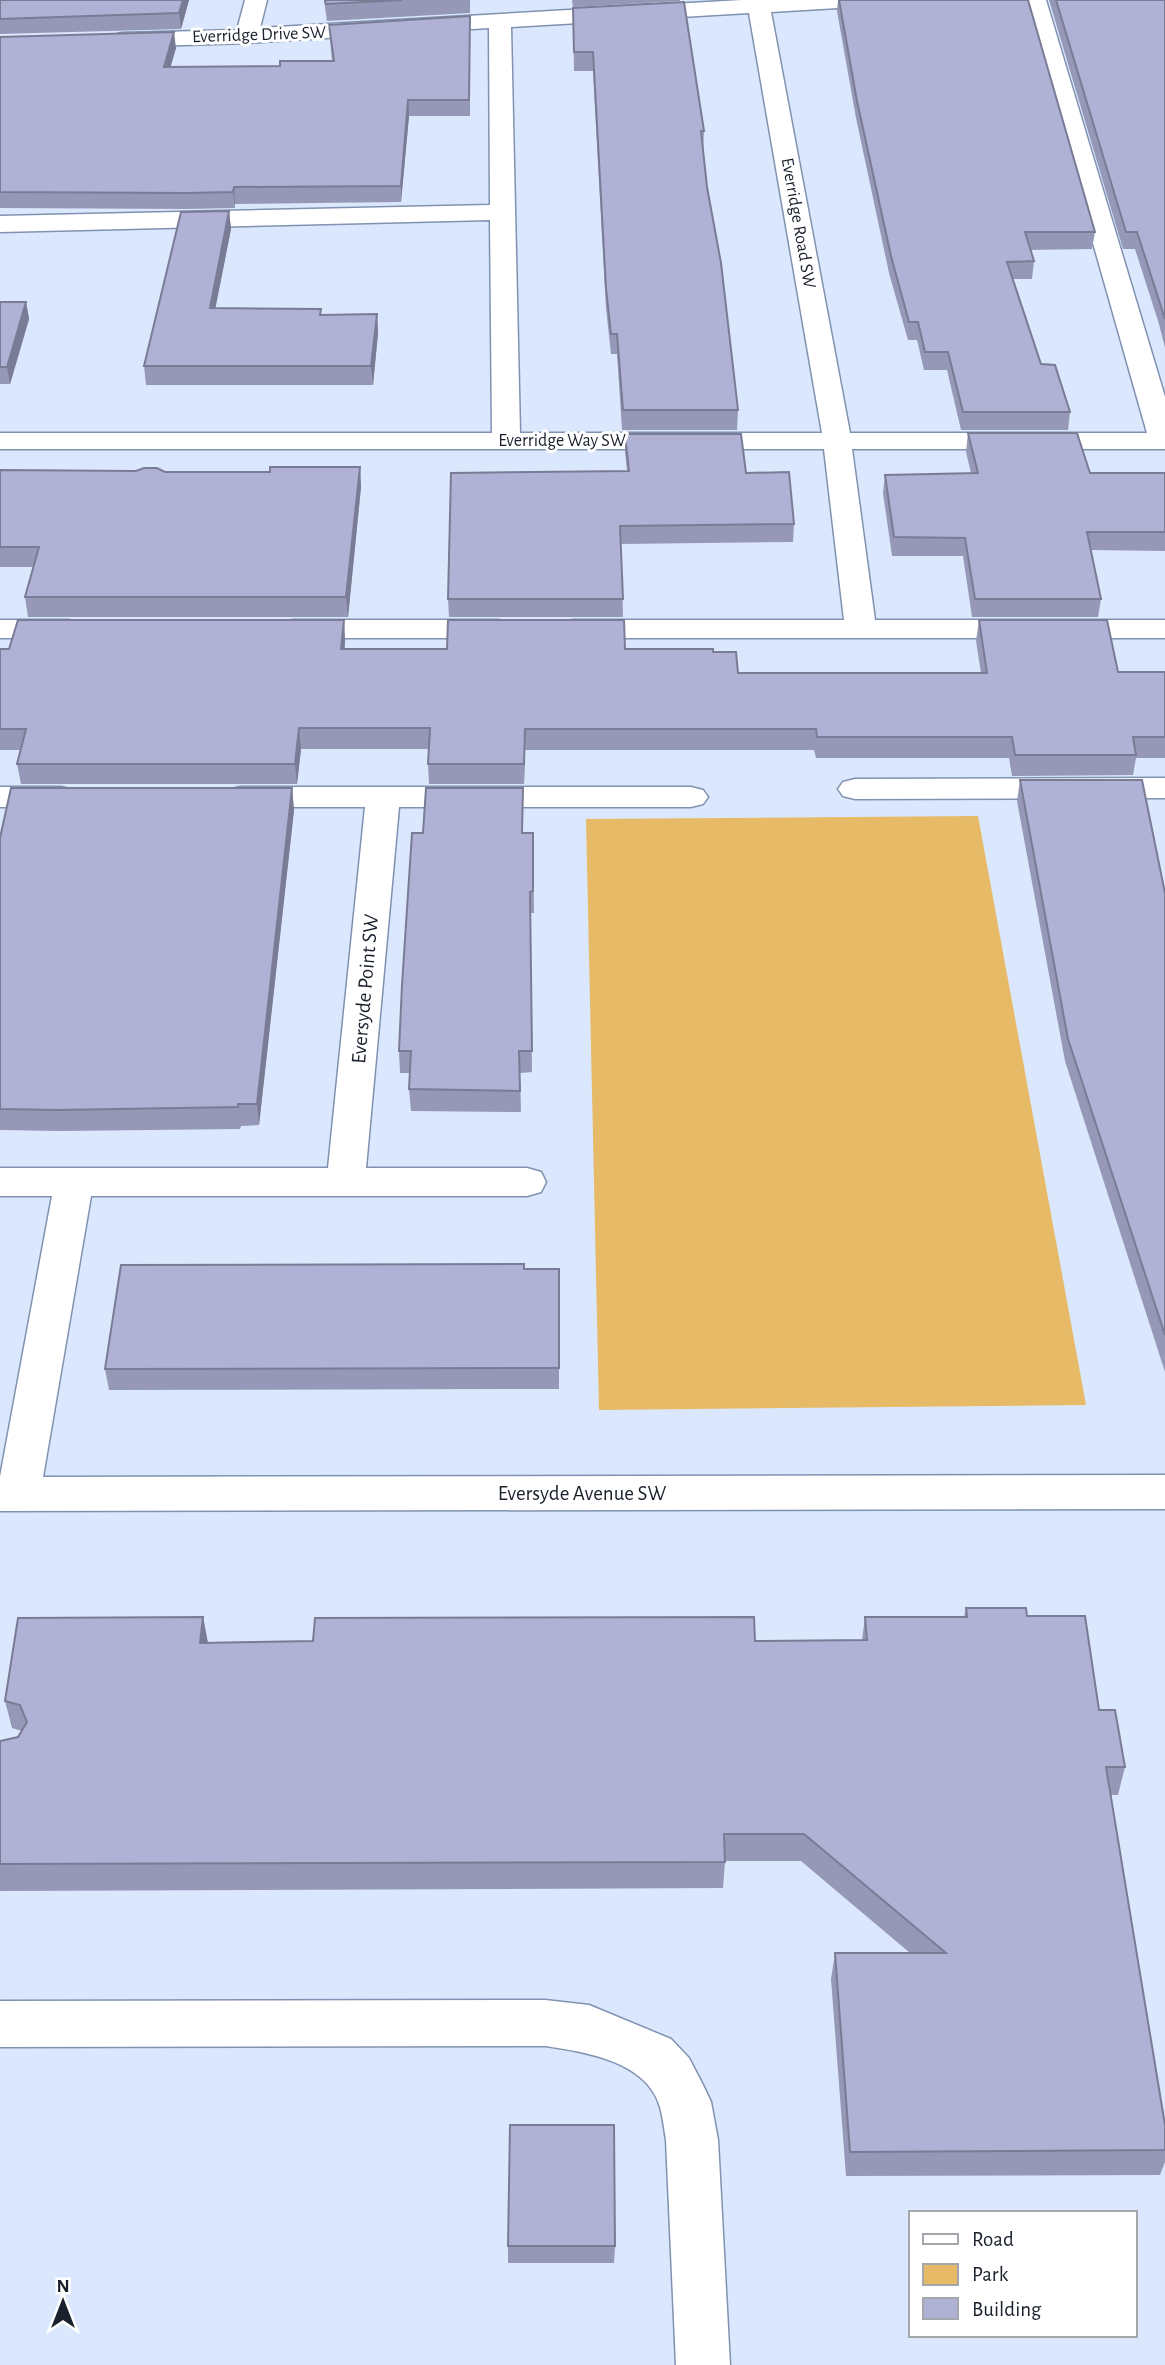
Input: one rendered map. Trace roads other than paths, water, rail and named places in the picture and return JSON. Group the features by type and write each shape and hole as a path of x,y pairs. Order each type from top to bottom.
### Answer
{"street":[{"path":"247,36 256,0"},
{"name":"Everridge Drive SW","path":"106,41 247,36 500,22 758,3 854,0"},
{"path":"1035,0 1164,441"},
{"name":"Everridge Road SW","path":"758,3 837,439 861,629"},
{"path":"500,22 506,441"},
{"path":"0,224 503,212"},
{"name":"Everridge Way SW","path":"0,441 1164,441"},
{"path":"0,629 97,629"},
{"path":"264,629 1165,629"},
{"path":"855,789 1165,788"},
{"path":"0,797 96,797"},
{"path":"205,797 691,797"},
{"name":"Eversyde Point SW","path":"346,1182 383,797"},
{"path":"0,1182 527,1182"},
{"path":"10,1494 74,1182"},
{"name":"Eversyde Avenue SW","path":"10,1494 1165,1492"},
{"path":"0,2024 545,2023 589,2029 653,2056 671,2075 685,2102 692,2140 703,2365"}]}
